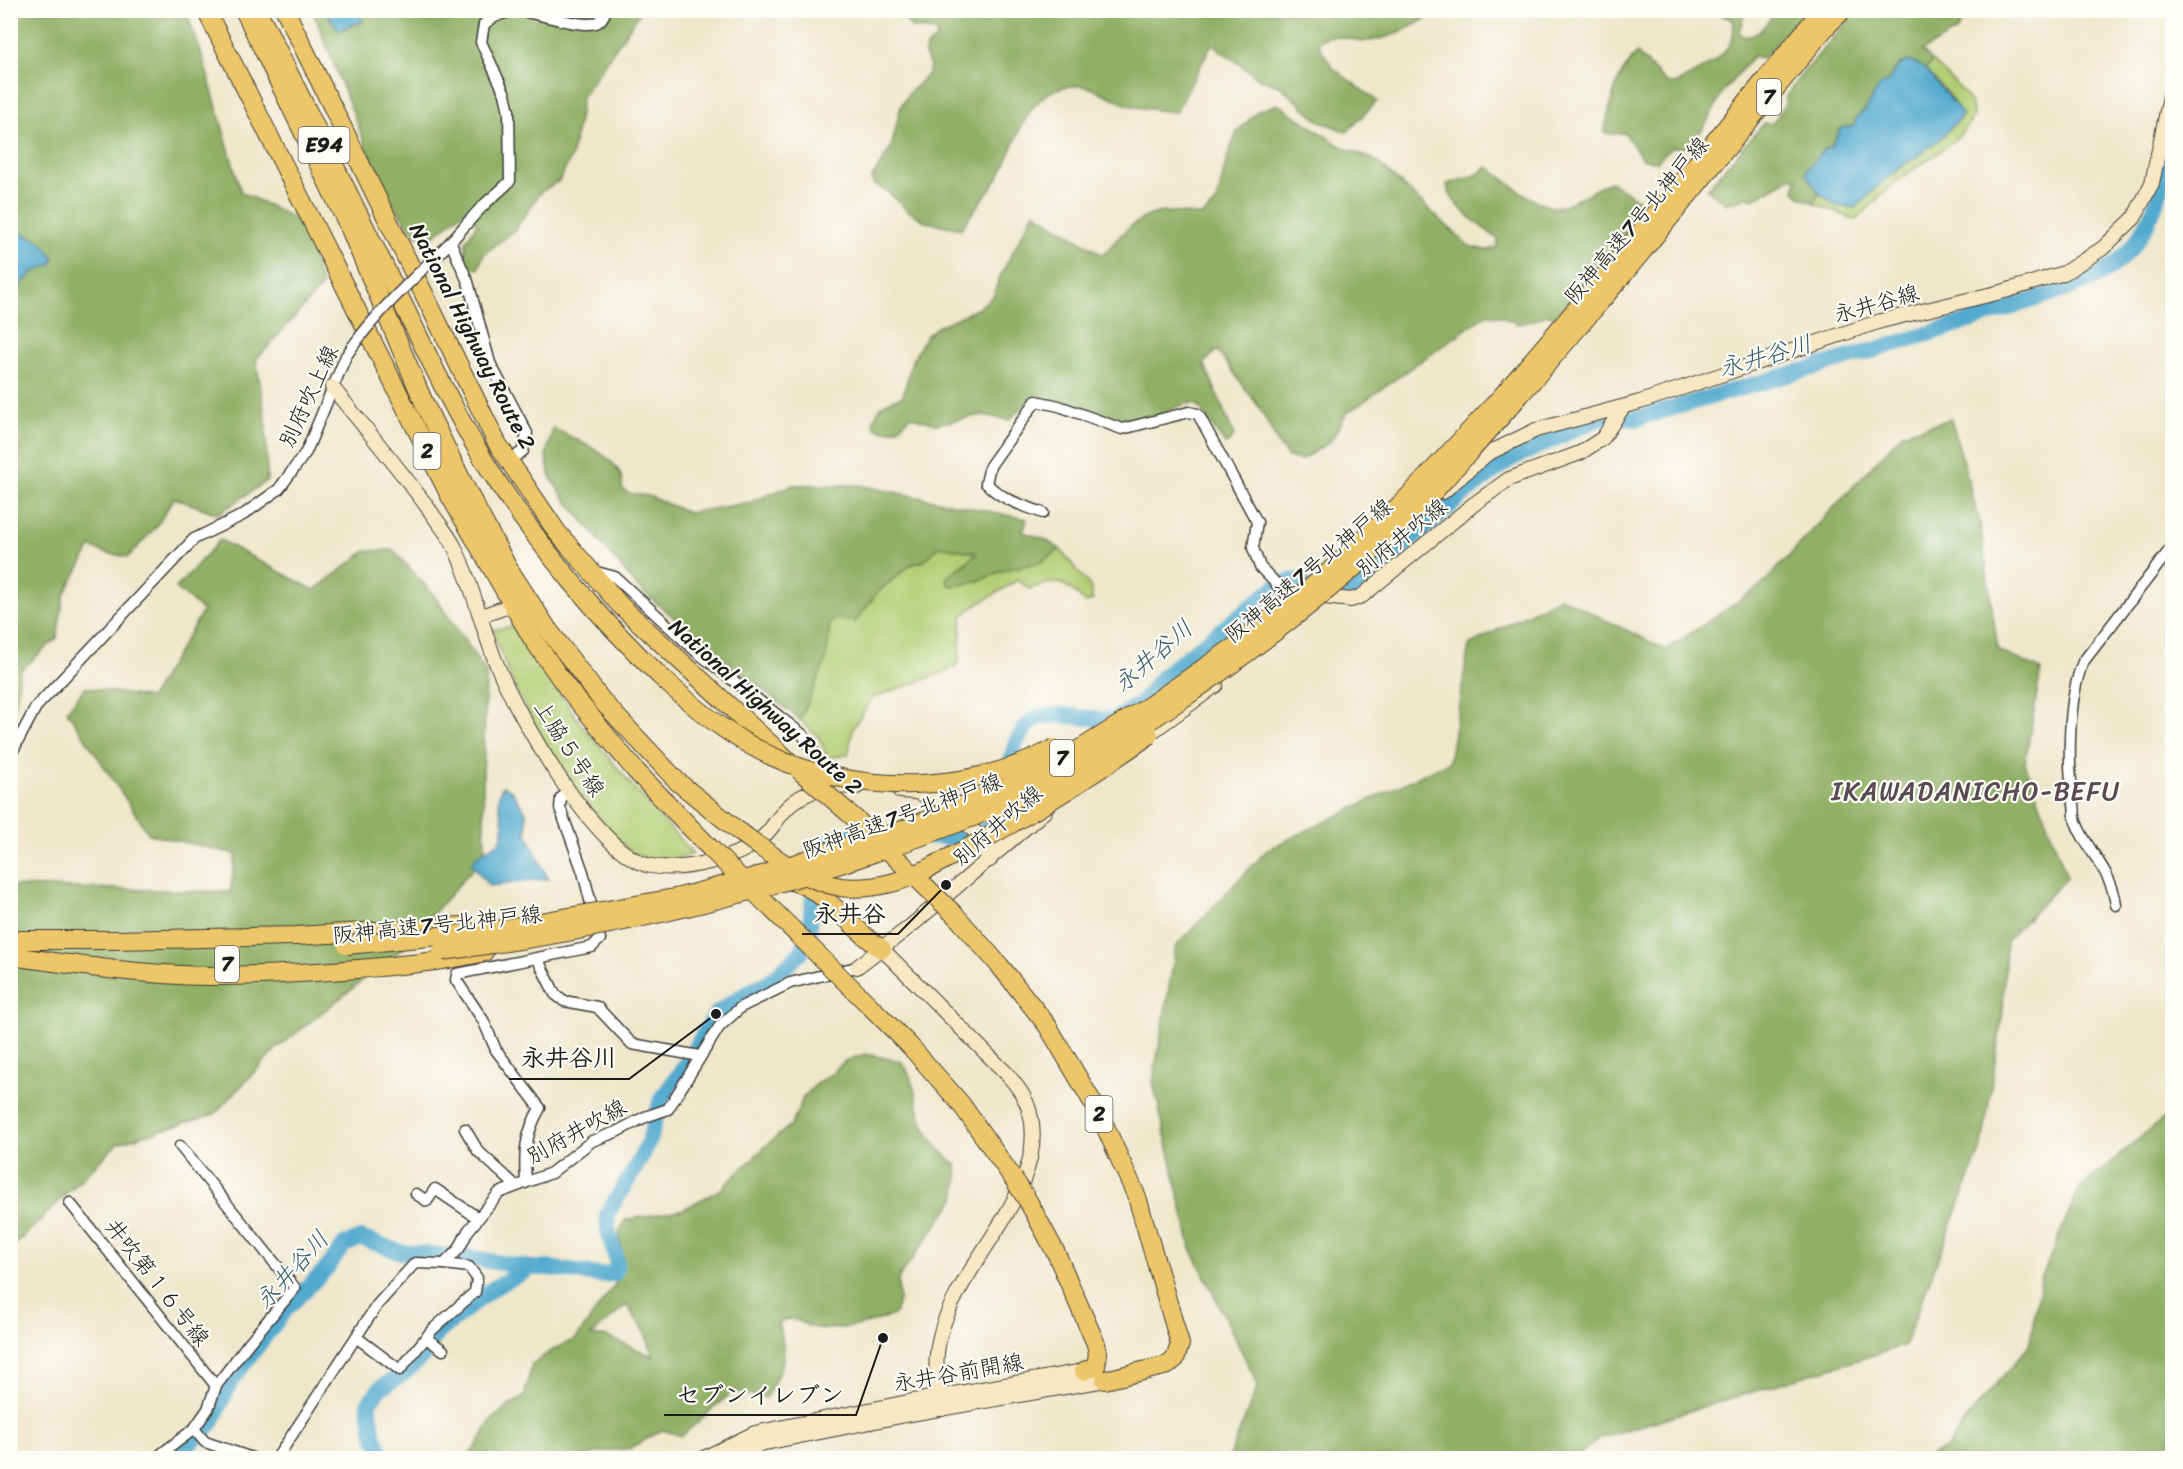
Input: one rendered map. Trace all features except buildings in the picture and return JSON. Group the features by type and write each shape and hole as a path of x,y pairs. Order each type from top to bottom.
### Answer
{"highway":[{"name":"2","path":"206,10 450,496 532,638 568,689 635,770 711,849 910,1046 961,1104 1028,1201 1056,1253 1098,1353 1107,1368 1115,1374 1114,1378"},
{"name":"E94","path":"244,10 350,229 425,405 466,489 508,568 546,628 603,702 678,783 737,830 800,873 840,887 866,888 892,883 916,874 1006,827 1095,774 1162,725 1238,652"},
{"name":"E94","path":"258,10 456,410 493,475 557,563 633,650 716,724 783,761 841,778 879,784 948,782 988,774 1035,759 1238,652"},
{"name":"National Highway Route 2","path":"285,10 498,443 557,532 620,605 799,770 859,822 956,916 1047,1025 1099,1113 1137,1197 1180,1344 1175,1359 1168,1365 1114,1378"},
{"name":"7","path":"1820,20 1843,10"},
{"name":"阪神高速7号北神戸線","path":"15,948 120,963 231,964 347,959 442,951 604,927 771,887 962,822 1020,796 1090,759 1155,718 1238,652 1320,580 1406,499 1502,396 1613,266 1707,161 1820,20"},
{"name":"阪神高速7号北神戸線","path":"15,948 176,950 347,945 491,932 680,897 766,874 831,851 900,831 1015,784 1085,746 1238,652"},
{"path":"15,948 453,926 554,925 657,906 785,874 819,886 872,936 882,949"},
{"path":"15,948 100,968 208,976 340,971 422,964 458,958 567,931 658,912 785,880 805,885 816,891 867,940 882,949"},
{"path":"1084,1371 1096,1366 1098,1353"}],"street":[{"name":"別府吹上線","path":"10,756 36,707 194,539 243,515 279,489 306,452 346,356 362,332 451,243 486,202 510,182 509,111 505,94 481,42 484,24 496,15 518,11 585,24 597,24 604,17 606,10"},
{"name":"永井谷線","path":"1325,597 1486,454 1536,430 1623,406 1881,321 2005,291 2064,273 2103,248 2134,218 2152,183 2169,131 2172,87"},
{"path":"451,243 468,282 490,363 527,433 523,451 509,461"},
{"name":"上脇５号線","path":"332,387 417,492 453,544 497,664 525,723 568,792 607,837 631,858 651,866 686,866 739,854 762,837 790,806 809,792 843,786 915,792 942,800 976,833 990,860"},
{"path":"1043,513 1005,498 986,483 990,466 1036,401 1059,406 1122,429 1189,412 1198,414 1257,522 1253,548 1260,567 1306,613"},
{"name":"別府井吹線","path":"444,1264 459,1249 468,1231 499,1193 550,1173 592,1142 645,1116 668,1108 695,1055 719,1027 741,1007 790,983 857,967 990,860 1055,802 1195,702 1325,597 1351,600 1362,596 1474,504 1509,479 1580,453 1603,438 1623,406"},
{"path":"2115,905 2108,874 2075,819 2071,771 2072,705 2083,662 2172,547"},
{"path":"590,570 615,577 698,653 803,735 822,765 825,789"},
{"path":"481,616 512,605"},
{"path":"568,792 561,798 560,808 583,872 593,912"},
{"path":"521,1184 530,1124 540,1108 496,1050 483,1020 456,980 457,974 592,947 600,939 596,924"},
{"path":"882,949 1007,1074 1022,1093 1030,1112 1034,1137 1025,1176 1011,1204 954,1299 940,1336 936,1379 941,1402"},
{"path":"537,958 555,994 564,1001 597,1008 632,1044 695,1055"},
{"path":"465,1129 478,1151 521,1184"},
{"name":"井吹第１６号線","path":"156,1458 195,1430 208,1409 216,1386 295,1288 180,1146"},
{"path":"416,1194 427,1201 435,1189 478,1218"},
{"name":"井吹第１６号線","path":"70,1203 216,1386"},
{"path":"277,1458 376,1305 415,1263 469,1267 477,1278 475,1292 432,1330 433,1343 400,1370 356,1337"},
{"name":"永井谷前開線","path":"734,1458 760,1444 1084,1371"},
{"name":"永井谷前開線","path":"704,1458 755,1433 941,1402 1114,1378"},
{"path":"195,1430 205,1442 252,1458"}],"green space":[{"path":"11,11 186,11 201,52 241,192 302,222 322,286 256,360 266,422 267,481 218,514 174,498 156,527 128,557 105,553 91,547 64,595 57,638 20,671 16,703 11,718 11,293 32,273 52,264 40,241 20,232 11,224"},
{"path":"313,11 325,11 339,30 363,22 357,11 641,11 581,98 571,158 559,181 541,192 514,231 484,254 478,269 469,266 465,261 466,241 477,224 467,209 430,239 415,235 384,192"},
{"path":"898,11 1439,11 1403,31 1383,38 1365,41 1335,36 1319,42 1319,46 1333,68 1377,101 1347,132 1318,120 1281,87 1260,79 1212,44 1176,112 1132,106 1097,90 1079,86 1061,88 1047,94 1035,104 999,176 961,229 926,222 907,210 887,191 874,185 871,179 891,148 901,106 908,94 928,74 930,67 925,54 926,47 938,37 934,31 912,28"},
{"path":"1713,11 1745,11 1739,33 1745,37 1759,32 1777,11 1805,11 1764,58 1753,56 1722,93 1707,122 1691,145 1685,148 1672,147 1657,161 1643,160 1625,133 1604,132 1612,100 1623,71 1637,53 1668,84 1675,84 1706,67 1724,52 1734,32 1733,20"},
{"path":"1856,11 1967,11 1957,31 1922,51 1932,61 1926,69 1908,63 1899,65 1888,82 1880,85 1866,109 1856,118 1855,126 1841,128 1831,147 1824,150 1807,170 1819,193 1814,203 1794,191 1797,178 1790,178 1754,199 1745,197 1736,202 1725,203 1707,189 1764,123 1772,124 1785,105 1785,98 1797,80"},
{"path":"1932,61 1968,98 1973,111 1971,120 1965,129 1946,147 1886,191 1856,220 1814,203 1819,193 1837,206 1855,208 1887,178 1939,140 1962,116 1951,98 1926,69"},
{"path":"1278,104 1342,147 1375,160 1469,246 1484,250 1494,249 1497,247 1498,239 1460,207 1449,192 1447,184 1476,175 1488,167 1520,192 1548,206 1556,207 1567,204 1611,182 1649,206 1557,316 1546,315 1518,324 1500,316 1486,315 1346,414 1330,442 1301,460 1288,457 1259,407 1217,350 1204,363 1234,435 1231,441 1225,444 1197,404 1185,404 1143,422 1114,424 1036,394 1009,420 982,415 936,424 910,416 896,429 887,431 876,429 873,423 878,411 887,402 903,396 912,361 926,336 937,327 977,309 993,296 1000,276 1034,212 1103,255 1130,227 1146,217 1165,212 1203,215 1217,201 1227,158 1237,132 1258,111"},
{"path":"1951,419 1980,523 1998,650 2041,670 2025,763 2067,877 2006,941 2003,1011 1982,1146 1904,1346 1600,1438 1575,1458 1229,1458 1258,1385 1191,1248 1153,1082 1176,946 1268,849 1449,762 1469,645 1560,597 1666,650 1762,585 1903,433"},
{"path":"553,428 586,444 608,459 621,477 622,488 628,493 649,496 689,513 751,502 792,485 859,485 1027,519 1023,532 1044,539 1060,549 1041,562 1004,570 978,581 956,586 949,585 946,579 976,553 939,546 924,561 910,565 877,593 855,622 834,619 830,624 826,660 800,720 639,589 562,495 550,477 546,455"},
{"path":"220,540 314,590 366,551 393,550 433,594 486,672 483,779 485,855 403,948 275,1050 215,1114 118,1143 11,1249 11,886 230,892 236,854 149,834 67,711 85,687 150,698 203,611 176,588"},
{"path":"939,546 977,553 957,568 978,581 1004,570 1041,562 1060,549 1090,586 1093,600 1086,603 1072,590 1061,584 1048,584 1029,589 1018,580 973,607 962,617 959,663 947,671 872,698 853,728 848,755 828,758 819,738 800,720 826,660 830,624 835,618 855,622 877,593 910,565 924,561"},
{"path":"513,626 578,720 693,854 661,862 642,857 627,849 583,800 545,743 515,689 492,630"},
{"path":"865,1054 901,1061 910,1075 920,1116 929,1136 945,1156 956,1164 958,1178 955,1199 898,1279 899,1301 895,1314 847,1328 817,1328 793,1319 783,1321 778,1324 784,1355 780,1370 766,1398 733,1391 682,1436 662,1430 631,1448 595,1453 585,1458 463,1458 475,1447 493,1420 524,1397 532,1364 556,1348 576,1339 618,1280 622,1253 619,1232 625,1220 681,1210 720,1190 792,1124 803,1098 818,1082 830,1075 845,1061","holes":["626,1305 644,1330 653,1356 605,1336 591,1336"]},
{"path":"2172,1111 2172,1458 1925,1458 1947,1447 1972,1412 2029,1346 2041,1279 2079,1189"}],"water":[{"path":"325,11 357,11 363,21 339,30"},
{"path":"1910,61 1926,69 1963,115 1939,140 1887,178 1855,208 1837,206 1819,193 1806,174 1806,170 1824,150 1831,147 1841,128 1855,126 1856,118 1866,109 1880,85 1888,82 1899,66"},
{"path":"11,224 20,232 40,241 54,257 52,264 32,273 10,293"},
{"path":"503,786 510,789 526,812 527,834 548,879 489,886 471,863 496,844 503,833 499,799"}],"waterway":[{"name":"永井谷川","path":"1342,589 1352,591 1464,494 1509,460 1593,421 1606,416 1635,419 1930,333 2100,275 2121,259 2140,236 2154,209 2172,150"},
{"name":"永井谷川","path":"925,836 968,839 992,826 1016,742 1025,728 1037,717 1057,715 1112,720 1142,703 1163,676 1279,584 1302,581"},
{"name":"永井谷川","path":"175,1458 212,1423 231,1381 286,1309 327,1268 344,1245 361,1238 400,1252 466,1257 531,1268 549,1268 599,1275 614,1274 617,1262 608,1230 607,1214 649,1141 661,1099 680,1073 716,1014 738,998 773,979 802,951 809,933 817,860 824,844 860,832 879,833"},
{"path":"384,1458 374,1435 368,1404 380,1388 402,1375 425,1354 436,1334 492,1289 531,1268"}],"place":[{"name":"永井谷","path":"946,885"},
{"name":"永井谷川","path":"716,1014"},
{"name":"セブンイレブン","path":"883,1338"}],"district":[{"name":"IKAWADANICHO-BEFU","path":"1976,791"}]}
